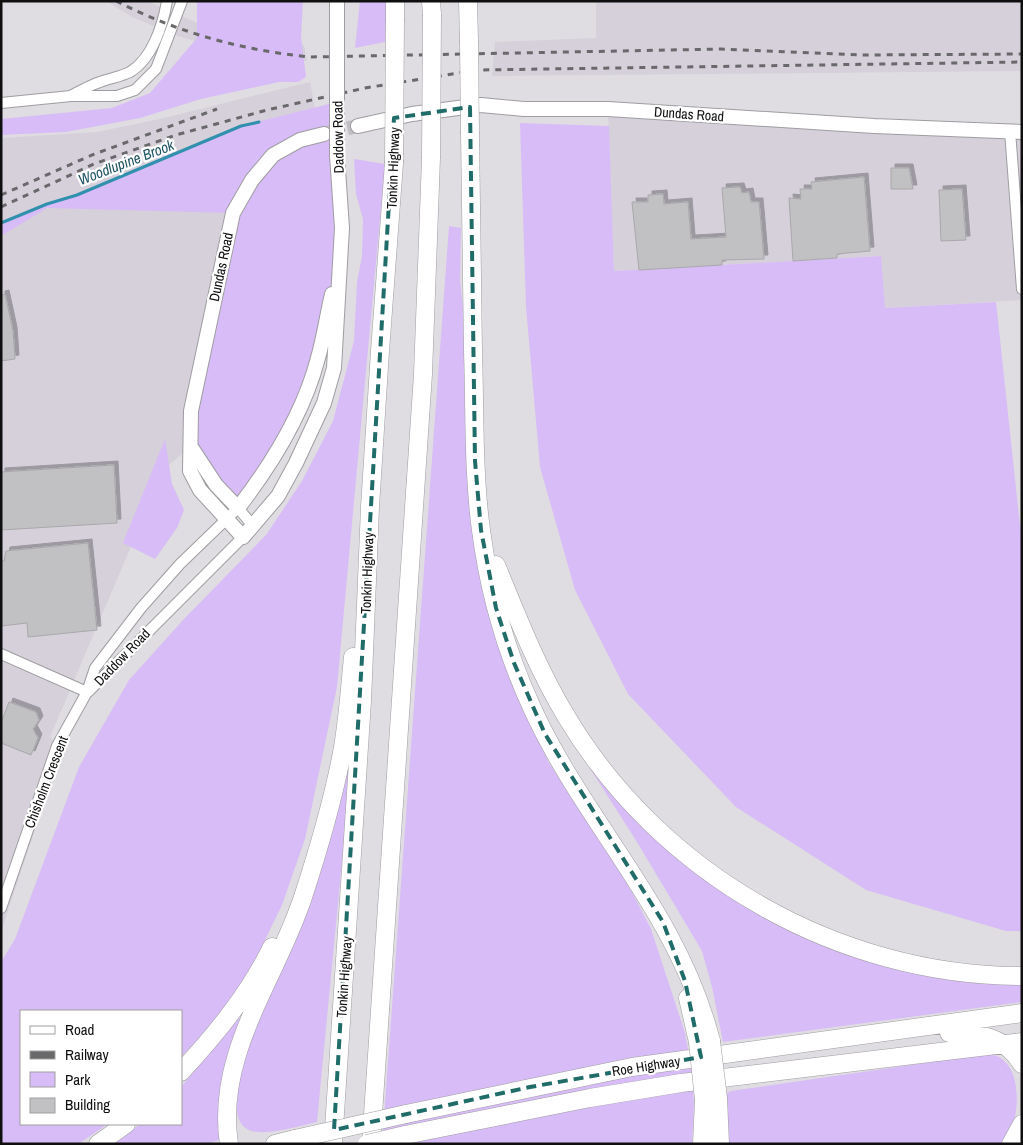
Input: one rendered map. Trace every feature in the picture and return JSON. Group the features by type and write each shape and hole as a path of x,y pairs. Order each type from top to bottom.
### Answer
{"highway":[{"name":"Tonkin Highway","path":"333,1144 362,701 370,507 394,163 395,1"},
{"path":"468,1 475,461 481,530 496,608 514,663 532,708 573,783 623,857 662,922 705,1042 711,1099 720,1144"},
{"path":"369,1144 423,374 431,158 432,8"},
{"path":"229,1144 226,1120 227,1097 235,1057 302,900 320,842 343,746 370,507"},
{"path":"481,530 537,662 566,716 598,764 631,803 664,836 697,864 733,890 767,910 850,946 891,959 933,969 1022,976"},
{"path":"182,1071 217,1032 268,956 296,902 320,842"},
{"name":"Roe Highway","path":"275,1144 406,1114 632,1067 1022,1013"},
{"path":"890,1032 974,1033 1013,1043 1022,1064"},
{"name":"Roe Highway","path":"369,1144 590,1098 681,1083 1013,1043"},
{"path":"702,1144 711,1099"},
{"path":"1011,1144 1022,1124"},
{"path":"98,1144 125,1125"}],"main road":[{"name":"Daddow Road","path":"243,537 254,527 278,496 324,403 334,368 341,273 342,228 337,155 337,1"},
{"name":"Dundas Road","path":"358,126 412,114 481,105 524,109 608,109 874,126 1016,132"},
{"name":"Dundas Road","path":"243,537 200,490 190,471 191,411 232,212 252,180 273,155 300,140 324,134"},
{"name":"Daddow Road","path":"238,508 275,455 303,400 318,358 327,312 341,273"},
{"path":"191,446 216,485 238,508"}],"street":[{"path":"71,96 101,81 119,77 136,68 150,50 165,14 167,1"},
{"path":"1,103 71,96 117,96 135,90 144,84 159,62 182,1"},
{"path":"1016,132 1022,289"},
{"path":"238,508 254,527"},
{"name":"Daddow Road","path":"87,692 95,668 141,608 180,564 238,508"},
{"name":"Daddow Road","path":"87,692 103,679 148,629 243,537"},
{"path":"1,654 87,692"},
{"name":"Chisholm Crescent","path":"1,908 57,746 87,692"}],"highlighted area":[{"path":"470,107 475,461 481,530 496,608 514,663 545,734 663,922 685,981 701,1057 530,1087 334,1130 394,118"}],"shaded area":[{"path":"106,1 147,1 220,33 304,45 307,61 229,51 178,36 132,17"},
{"path":"596,1 1022,1 1022,71 492,76 495,42 596,38"},
{"path":"310,82 315,108 241,127 243,212 197,441 164,469 50,737 62,749 1,932 1,138 97,132 164,118"},
{"path":"608,109 1022,132 1022,300 885,308 880,256 614,271"}],"green space":[{"path":"197,1 303,1 301,37 306,77 298,82 279,82 201,99 140,118 66,132 1,135 1,119 112,108 150,93 197,38"},
{"path":"360,1 390,1 392,19 386,20 385,42 355,48"},
{"path":"337,102 341,273 303,400 238,508 191,447 232,213 47,208 1,236 1,223 47,204 77,195 241,126"},
{"path":"520,123 609,126 614,271 881,256 885,308 996,302 1022,544 1022,931 1006,931 866,890 736,807 628,694 575,590 540,467 526,307"},
{"path":"354,159 385,164 337,687 305,839 282,905 250,971 208,1029 182,1056 182,1010 20,1010 20,1125 106,1125 78,1144 1,1144 1,962 15,939 79,767 129,680 183,620 266,535 302,481 333,421 354,341 357,282 362,256 363,219 356,194"},
{"path":"449,226 461,228 460,280 464,317 469,471 525,712 549,763 631,890 651,929 685,1033 692,1070 694,1107 692,1144 382,1144"},
{"path":"165,439 172,484 184,510 177,528 155,559 123,543"},
{"path":"353,747 317,1122 276,1131 260,1132 249,1130 241,1123 237,1111 240,1068"},
{"path":"589,753 691,862 833,942 1022,980 1022,1002 723,1042 712,987 702,951 637,842 582,756"},
{"path":"241,1016 222,1077 219,1124 222,1139 206,1144 114,1144 139,1125 182,1125 182,1086"},
{"path":"987,1054 999,1057 1008,1064 1016,1088 1015,1118 1005,1144 720,1144 718,1098 731,1091"}],"building":[{"path":"891,168 909,168 913,189 891,189"},
{"path":"864,177 870,251 837,254 837,258 793,261 789,198 801,199 800,189 812,189 811,182"},
{"path":"740,187 742,193 749,192 751,202 759,202 764,259 722,260 722,265 639,270 632,202 648,202 648,195 663,194 664,204 688,202 691,239 726,237 722,188"},
{"path":"962,189 966,240 941,241 939,190"},
{"path":"5,294 13,331 15,359 1,361 1,295"},
{"path":"114,465 117,523 1,530 1,472"},
{"path":"88,543 97,630 28,637 27,623 1,626 1,561 4,561 6,551"},
{"path":"9,702 36,712 39,720 33,729 38,738 31,755 1,743 1,723"}],"waterway":[{"name":"Woodlupine Brook","path":"1,223 47,204 77,195 241,126 259,122"}],"tunnel":[{"path":"327,133 358,126"}],"railway":[{"path":"116,1 187,31 235,45 310,57 721,49 862,55 1022,54"},
{"path":"1,207 94,164 176,135 267,110 365,88 477,70 1022,62"},
{"path":"1,195 92,155 217,109"}]}
